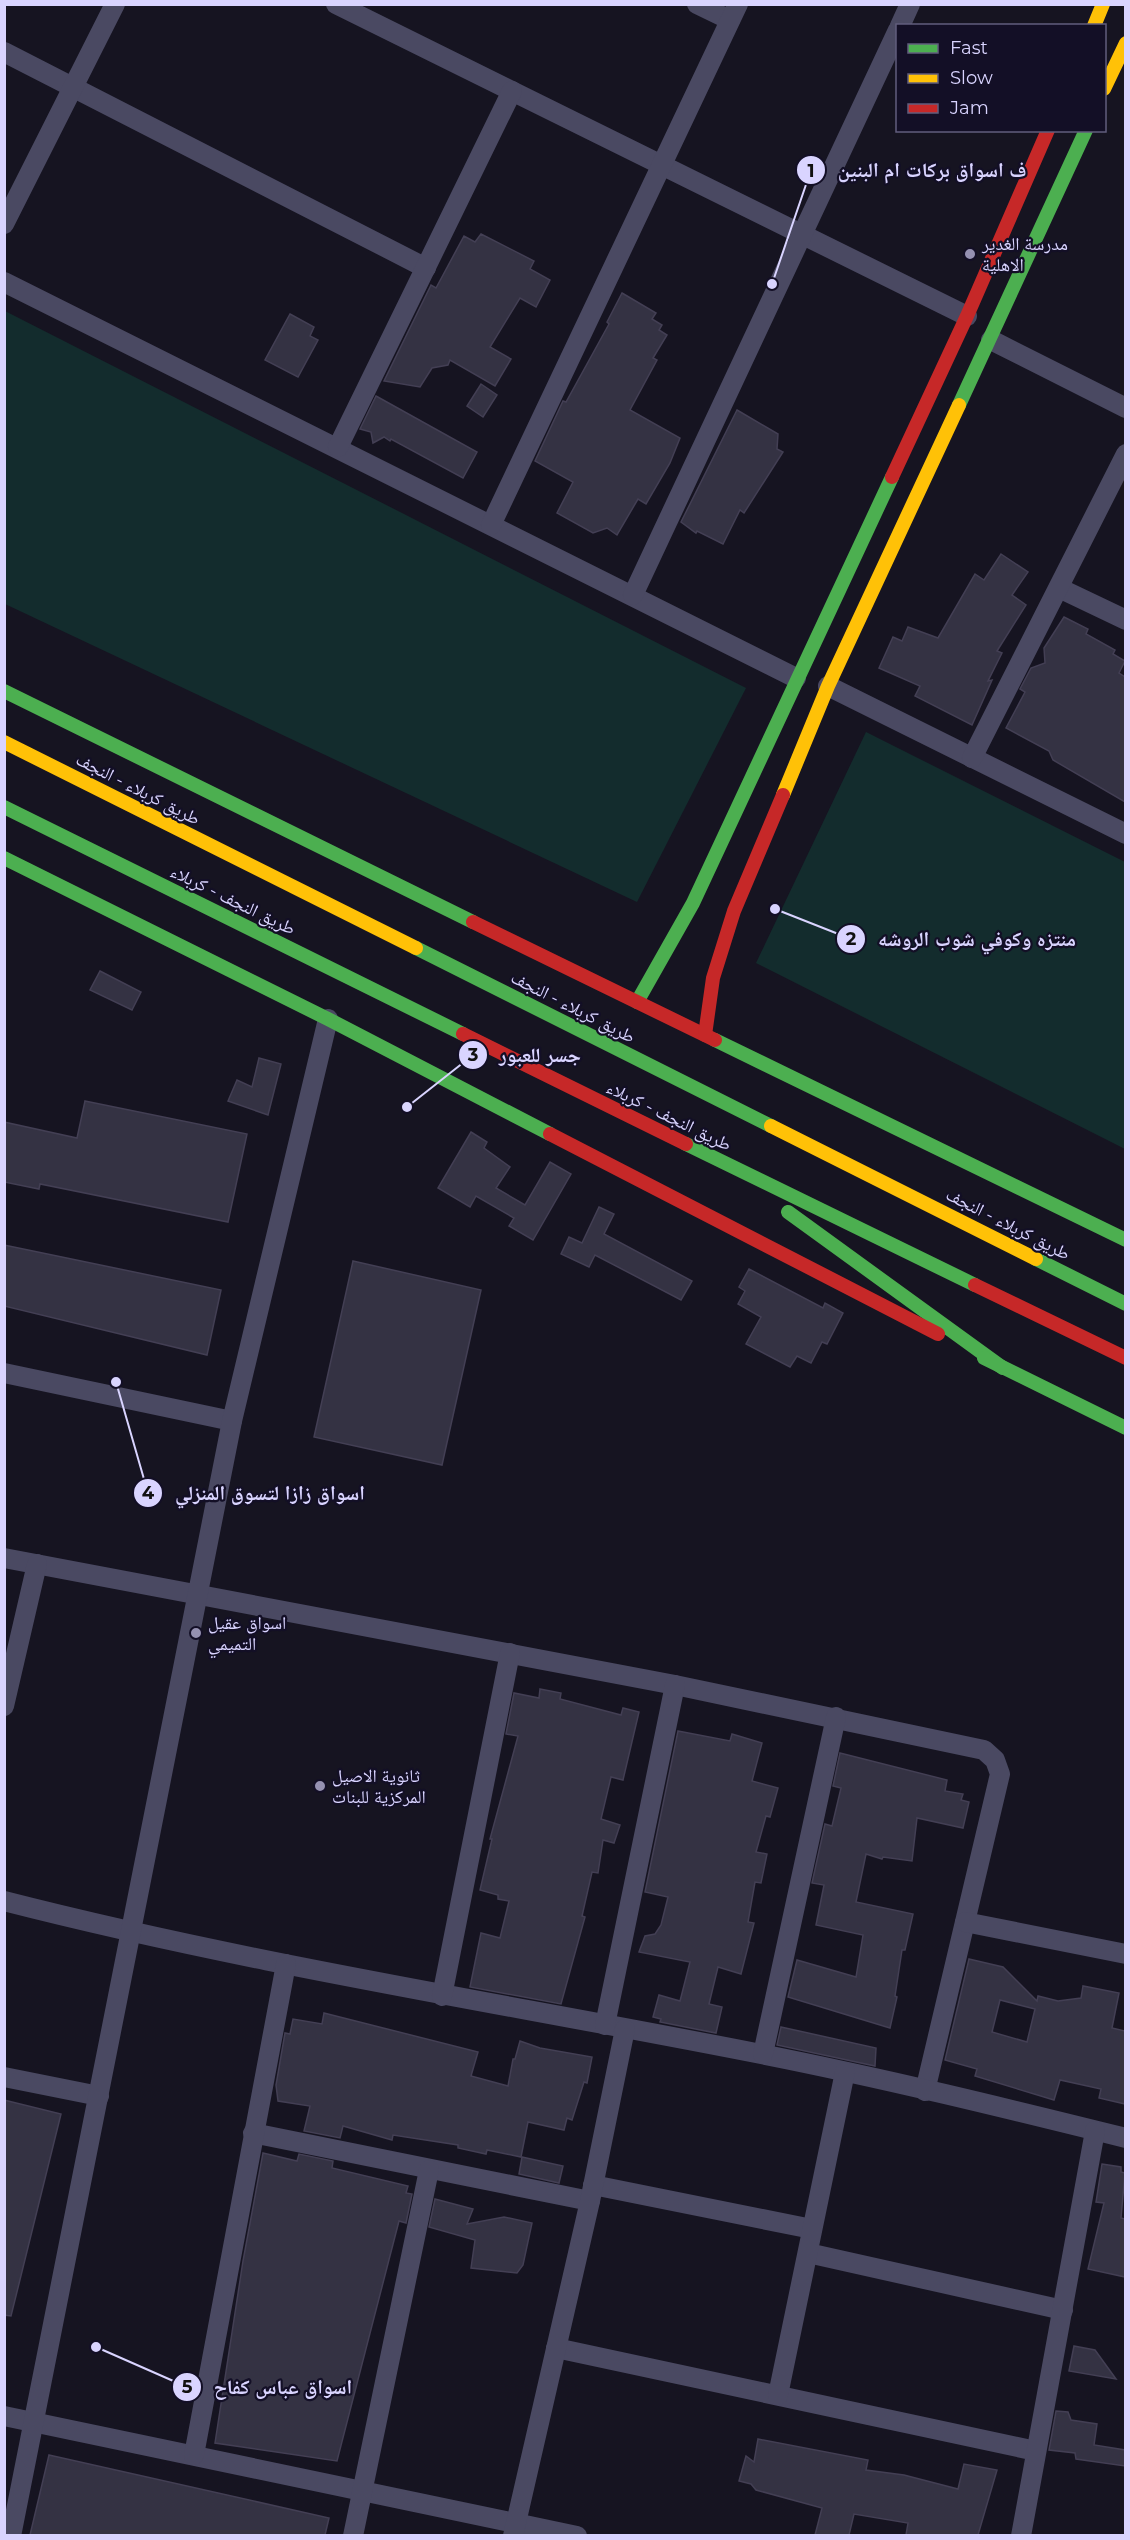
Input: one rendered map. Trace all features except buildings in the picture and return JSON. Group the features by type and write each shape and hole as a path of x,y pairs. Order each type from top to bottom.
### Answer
{"main road":[{"path":"1095,24 1101,5"},
{"path":"1106,85 1125,43"},
{"path":"637,1002 693,903 796,678 967,316 1047,132"},
{"path":"705,1035 713,978 734,911 828,687 991,340 1085,132"},
{"path":"4,691 1125,1240"},
{"name":"طريق کربلاء - النجف","path":"4,742 1125,1304"},
{"name":"طريق النجف - کربلاء","path":"4,807 719,1161 1125,1358"},
{"path":"4,858 328,1018 1003,1368 1125,1428"},
{"path":"693,903 696,914 710,922 726,920 734,911"},
{"path":"719,1161 1003,1368"}],"street":[{"path":"4,224 115,4"},
{"path":"336,4 967,316"},
{"path":"491,525 734,12 697,4"},
{"path":"901,24 910,4"},
{"path":"633,595 896,32"},
{"path":"4,52 426,268"},
{"path":"338,447 512,91"},
{"path":"4,282 796,678"},
{"path":"991,340 1125,408"},
{"path":"972,758 1125,454"},
{"path":"1059,588 1125,620"},
{"path":"828,687 1125,834"},
{"path":"11,2535 231,1421 328,1018"},
{"path":"4,1373 231,1421"},
{"path":"4,1558 675,1684 984,1750 995,1760 999,1774 925,2091"},
{"path":"4,1706 37,1564"},
{"path":"442,1996 510,1653"},
{"path":"605,2025 675,1684"},
{"path":"763,2054 836,1717"},
{"path":"4,1901 130,1933 442,1996 763,2054 1125,2138"},
{"path":"965,1922 1125,1954"},
{"path":"194,2455 286,1964"},
{"path":"514,2529 592,2193 625,2028"},
{"path":"778,2396 845,2072"},
{"path":"4,2077 99,2096"},
{"path":"1021,2535 1095,2131"},
{"path":"254,2133 429,2170 592,2193 813,2229"},
{"path":"353,2535 429,2170"},
{"path":"808,2253 1063,2310"},
{"path":"556,2348 1036,2451"},
{"path":"4,2416 362,2490 514,2529 577,2535"}],"green space":[{"path":"5,311 746,688 637,902 5,604"},
{"path":"866,732 1125,862 1125,1149 756,963"}],"traffic: fast":[{"path":"959,405 1085,132"},
{"path":"637,1002 693,903 892,477"},
{"path":"4,691 473,922"},
{"path":"4,807 463,1034"},
{"path":"4,858 328,1019 550,1134"},
{"path":"416,948 771,1126"},
{"path":"715,1040 1126,1240"},
{"path":"686,1144 975,1285"},
{"path":"788,1212 1003,1368"},
{"path":"1036,1259 1126,1304"},
{"path":"984,1358 1126,1428"}],"traffic: slow":[{"path":"1095,24 1103,4"},
{"path":"1106,85 1126,43"},
{"path":"783,795 828,686 959,405"},
{"path":"4,742 416,948"},
{"path":"771,1126 1036,1259"}],"traffic: jam":[{"path":"892,477 967,316 1047,132"},
{"path":"705,1035 713,978 734,911 783,795"},
{"path":"473,922 715,1040"},
{"path":"463,1034 686,1144"},
{"path":"550,1134 938,1334"},
{"path":"975,1285 1126,1358"}],"place":[{"name":"مدرسة الغدير الاهلية","path":"970,254"},
{"name":"ف اسواق بركات ام البنين","path":"772,284"},
{"name":"منتزه وكوفي شوب الروشه","path":"775,909"},
{"name":"جسر للعبور","path":"407,1107"},
{"name":"اسواق زازا لتسوق المنزلي","path":"116,1382"},
{"name":"اسواق عقيل التميمي","path":"196,1633"},
{"name":"ثانوية الاصيل المركزية للبنات","path":"320,1786"},
{"name":"اسواق عباس كفاح","path":"96,2347"}]}
